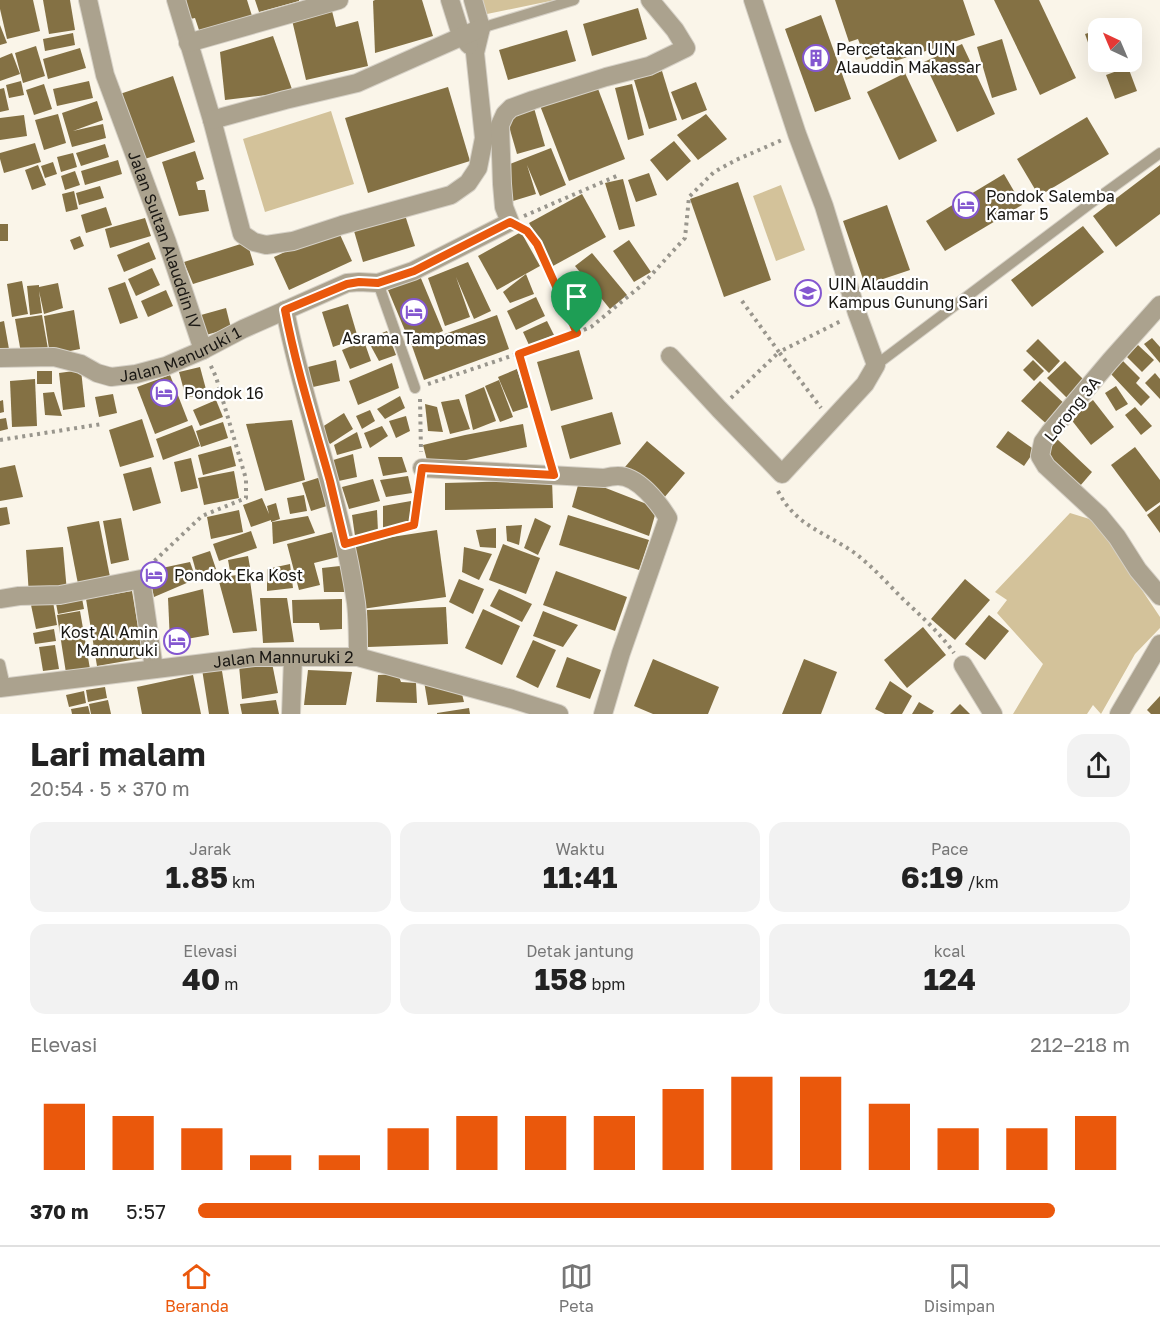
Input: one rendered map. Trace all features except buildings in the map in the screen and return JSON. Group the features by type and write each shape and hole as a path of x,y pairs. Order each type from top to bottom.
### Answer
{"street":[{"name":"Jalan Sultan Alauddin IV","path":"88,0 105,75 167,242 203,350"},
{"path":"176,0 212,120 242,234 254,242 266,245 293,241 451,195 468,183 478,168 484,138 476,53 481,27 473,0"},
{"path":"188,43 339,0"},
{"path":"450,0 461,35 476,53"},
{"path":"510,222 504,207 501,164 500,125 505,114 512,108 533,100 650,66 686,48 675,30 650,0"},
{"path":"670,356 782,474 865,384 876,365 753,0"},
{"path":"212,120 357,83 481,27"},
{"name":"Jalan Manuruki 1","path":"0,358 54,357 81,363 97,373 111,377 136,374 166,366 243,329 347,284 378,283 414,271 510,222"},
{"name":"Lorong 3A","path":"1160,305 1050,432 1043,442 1040,456 1046,466 1100,515 1138,570 1160,596"},
{"path":"285,310 305,397 330,482 345,544 356,604 358,657"},
{"path":"422,468 604,478 619,476 631,479 655,500 668,518 621,653 603,714"},
{"path":"0,599 60,595 141,579 154,669"},
{"path":"1119,714 1159,647"},
{"name":"Jalan Mannuruki 2","path":"2,687 254,657 358,657 509,707 560,714"},
{"path":"291,714 293,657"},
{"path":"963,665 993,714"}],"lane":[{"path":"481,27 574,0"},
{"path":"876,365 1160,153"},
{"path":"378,283 415,388"},
{"path":"0,664 2,687"}],"path":[{"path":"345,544 414,525 422,468 420,398 415,388 519,354 591,327 642,285 685,238 689,196 714,172 797,134"},
{"path":"510,222 619,175"},
{"path":"510,222 527,231 537,244 577,333"},
{"path":"742,301 830,421"},
{"path":"718,409 779,352 857,313"},
{"name":"Jalan Sultan Alauddin IV","path":"141,579 150,564 202,516 246,498 246,479 216,376 203,350"},
{"path":"519,354 554,475"},
{"path":"0,440 102,423"},
{"path":"782,474 778,482 778,490 783,502 794,515 856,554 871,567 933,628 963,665"}],"shaded area":[{"path":"482,0 555,0 487,14"},
{"path":"331,111 354,184 265,212 243,139"},
{"path":"781,185 805,250 776,261 753,196"},
{"path":"1070,513 1096,521 1160,617 1160,628 1135,654 1101,714 1093,705 1087,714 1013,714 1043,664 997,613 1007,600 995,592"}],"place":[{"name":"Percetakan UIN Alauddin Makassar","path":"816,58"},
{"name":"Pondok Salemba Kamar 5","path":"966,205"},
{"name":"UIN Alauddin Kampus Gunung Sari","path":"808,293"},
{"name":"Asrama Tampomas","path":"414,312"},
{"name":"Pondok 16","path":"164,393"},
{"name":"Pondok Eka Kost","path":"154,575"},
{"name":"Kost Al Amin Mannuruki","path":"177,641"}],"route":[{"path":"510,222 527,231 537,244 577,333 519,354 554,475 422,468 414,525 345,544 330,482 305,397 285,310 347,284 378,283 414,271 510,222"}]}
